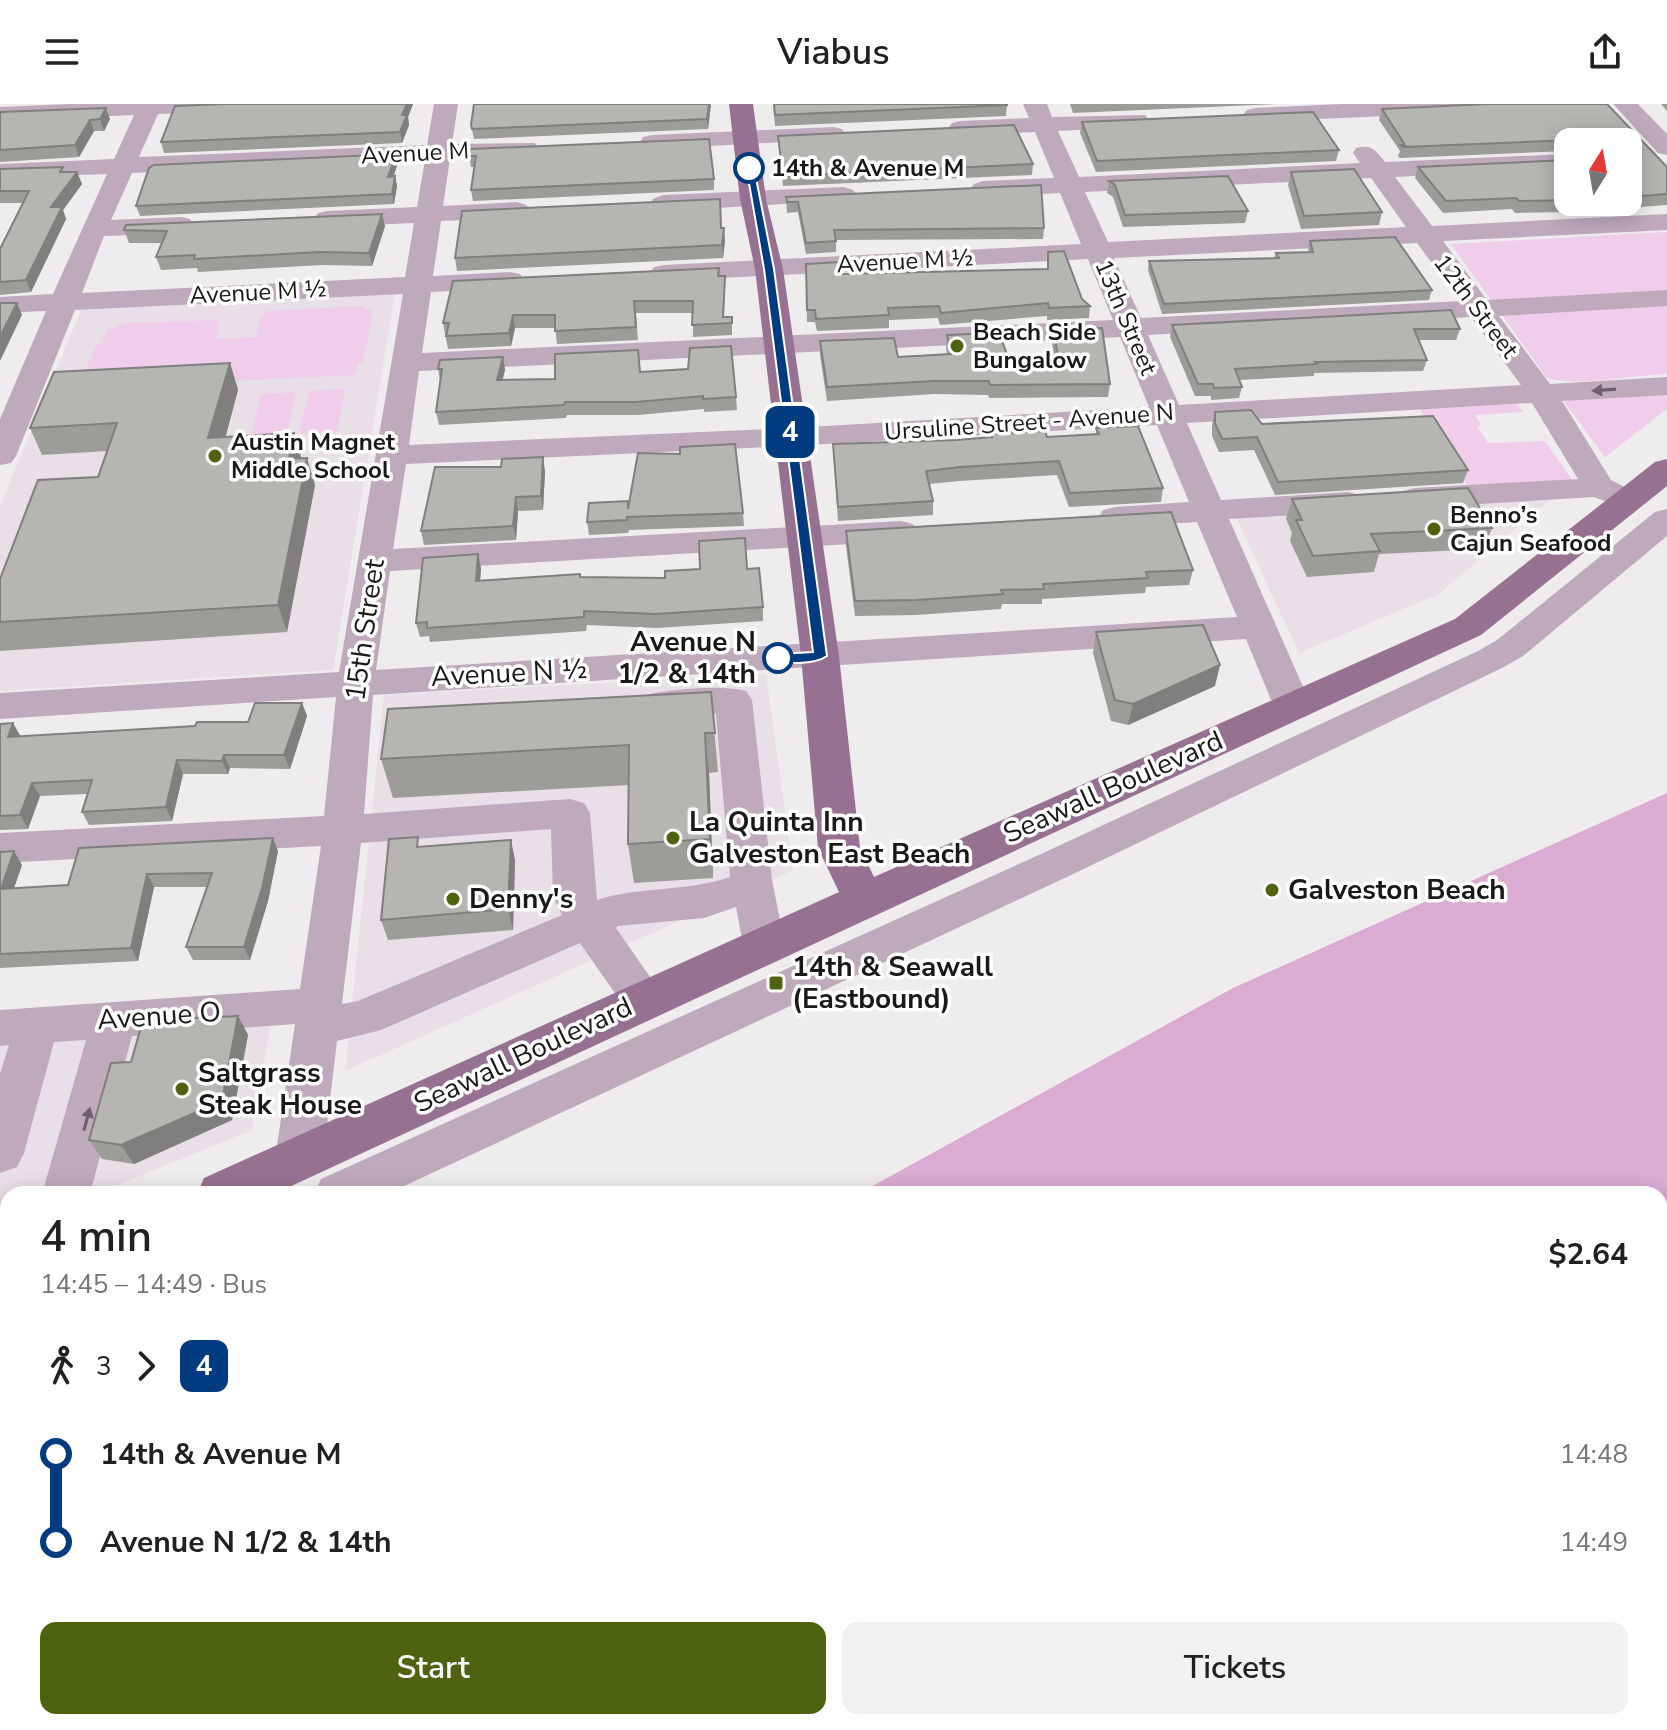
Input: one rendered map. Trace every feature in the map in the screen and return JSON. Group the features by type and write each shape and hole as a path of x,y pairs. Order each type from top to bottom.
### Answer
{"main road":[{"path":"741,104 753,199 769,269 820,656 839,848 864,900"},
{"name":"Seawall Boulevard","path":"240,1186 1468,627 1613,494 1667,469"}],"street":[{"path":"0,114 239,104"},
{"name":"15th Street","path":"299,1159 343,830 368,725 356,682 446,104"},
{"path":"1227,116 1331,108 1502,104"},
{"path":"1625,104 1667,148"},
{"path":"0,456 94,229 150,106"},
{"name":"12th Street","path":"1331,108 1613,494"},
{"path":"933,129 1039,114 1165,119"},
{"name":"13th Street","path":"1039,114 1293,707"},
{"path":"630,143 853,133"},
{"name":"Avenue M","path":"0,171 550,146"},
{"path":"1642,157 1667,156"},
{"path":"959,190 1554,162"},
{"path":"645,204 864,194"},
{"path":"301,220 537,209"},
{"name":"Avenue M ½","path":"632,275 1667,222"},
{"path":"94,229 206,224"},
{"name":"Avenue M ½","path":"0,305 540,279"},
{"path":"404,363 779,347 1667,298"},
{"path":"0,384 32,382"},
{"name":"Ursuline Street - Avenue N","path":"390,455 791,437 1667,386"},
{"path":"1085,519 1209,510 1613,494"},
{"path":"355,1186 1055,865 1491,659 1510,648 1667,519"},
{"path":"375,561 929,529"},
{"name":"Avenue N ½","path":"0,706 1257,627"},
{"path":"622,707 733,700 752,886 764,945"},
{"path":"0,848 343,830 570,813 574,896 587,920 644,1000"},
{"name":"Avenue O","path":"18,1027 114,1020 365,1017 587,920 632,907 704,902 752,886"},
{"path":"68,1186 114,1020"},
{"path":"0,1153 18,1027"}],"shaded area":[{"path":"1667,232 1667,374 1589,381 1547,378 1451,244"},
{"path":"395,294 333,670 0,691 0,506 82,308"},
{"path":"361,306 373,312 363,363 358,363 355,375 79,388 96,344 102,344 107,331 123,323 219,320 217,339 257,337 258,322 266,311"},
{"path":"345,389 337,432 299,434 309,391"},
{"path":"296,392 287,435 251,437 261,394"},
{"path":"1667,394 1667,409 1605,457 1565,403 1567,400"},
{"path":"1517,404 1523,412 1475,415 1481,425 1477,426 1488,443 1545,441 1575,484 1470,490 1420,409"},
{"path":"1555,495 1439,594 1299,653 1235,515"},
{"path":"766,674 793,870 345,1071 384,695"},
{"path":"1667,793 1667,1186 873,1186 1233,988"},
{"path":"271,1024 252,1130 116,1186 0,1186 0,1044"}],"building":[{"path":"407,104 402,115 407,115 400,132 161,142 175,106"},
{"path":"474,104 709,104 707,119 472,129"},
{"path":"774,104 1007,104 1007,105 775,115"},
{"path":"1486,104 1607,104 1630,128 1554,128 1554,141 1403,147 1401,145 1405,145 1382,109"},
{"path":"106,108 100,119 90,120 75,145 0,150 0,112"},
{"path":"1313,112 1339,150 1097,161 1082,122"},
{"path":"1014,125 1033,164 783,176 778,136"},
{"path":"709,139 714,179 471,190 476,156 469,156 470,149"},
{"path":"1642,141 1667,167 1667,194 1642,196"},
{"path":"396,154 388,177 395,176 392,194 136,206 149,168 154,165"},
{"path":"1554,161 1554,200 1519,201 1516,198 1446,201 1418,167"},
{"path":"63,167 60,172 77,172 51,207 62,207 26,280 0,282 0,249 29,191 0,191 0,169"},
{"path":"1354,169 1382,212 1304,216 1291,172"},
{"path":"1228,176 1248,211 1125,215 1115,185 1109,181"},
{"path":"1041,185 1044,228 834,230 836,241 806,243 798,202 787,202 786,197"},
{"path":"720,199 721,228 724,228 722,245 455,258 462,211"},
{"path":"382,214 369,253 319,252 194,259 195,255 156,257 167,231 124,230 126,225"},
{"path":"1395,237 1432,290 1164,304 1149,261 1279,258 1276,253 1313,252 1310,241"},
{"path":"1064,251 1082,299 1090,306 1049,308 1048,303 941,313 939,306 888,308 889,315 816,319 815,310 807,310 806,264 840,262 842,274 1048,269 1048,252"},
{"path":"719,268 718,276 725,276 723,317 732,317 732,323 692,325 693,301 634,301 636,327 555,331 555,315 513,315 509,333 446,336 449,323 443,323 453,281"},
{"path":"0,303 17,303 0,337"},
{"path":"1451,310 1460,329 1414,329 1427,360 1315,362 1317,364 1235,369 1242,387 1214,388 1213,384 1198,384 1172,325"},
{"path":"1102,328 1110,384 990,385 989,381 934,381 827,387 820,341 894,338 898,357 951,354 947,335 999,333 1008,357 1058,355 1053,330"},
{"path":"731,346 736,397 565,402 564,405 436,412 442,369 438,369 440,360 503,357 497,380 555,379 555,354 638,350 640,372 688,369 690,348"},
{"path":"230,363 208,438 294,433 289,459 307,458 278,605 0,622 0,579 38,480 98,477 117,423 30,428 54,372"},
{"path":"1251,410 1262,424 1433,416 1468,470 1278,482 1257,437 1222,439 1215,423 1215,412"},
{"path":"1138,426 1163,488 1070,493 1059,461 926,471 933,501 838,507 833,444 957,440 992,437 991,434 1045,431 1047,437 1099,434 1096,428"},
{"path":"735,444 743,513 627,517 627,520 587,522 589,503 628,501 628,509 638,453 680,454 680,447"},
{"path":"543,457 541,496 516,497 513,526 421,531 435,467 501,467 502,459"},
{"path":"1468,488 1492,528 1371,534 1380,551 1313,556 1296,520 1302,520 1292,499"},
{"path":"1171,512 1193,570 1146,572 1148,578 1043,584 1044,589 1001,590 1003,594 855,601 846,531"},
{"path":"745,538 747,569 759,568 763,607 656,614 584,611 584,617 427,628 427,622 416,623 423,558 478,554 476,581 580,574 580,577 665,578 665,571 700,569 699,541"},
{"path":"1203,625 1220,665 1133,704 1115,700 1096,632"},
{"path":"711,692 715,733 705,733 710,839 628,844 629,745 381,759 388,709"},
{"path":"255,703 302,703 284,755 224,755 222,761 177,760 166,807 82,812 92,780 32,783 20,815 0,816 0,724 13,723 8,737 195,726 197,722 248,722"},
{"name":"Denny's","path":"418,837 417,847 511,840 508,909 381,920 389,839"},
{"path":"273,838 244,947 186,947 212,873 147,874 131,948 0,954 0,852 14,851 1,889 68,885 79,848"},
{"path":"238,1016 222,1101 121,1145 89,1140 111,1063 131,1062 143,1020"}],"bus line":[{"name":"4","path":"749,168 769,269 820,656 778,658"}],"place":[{"name":"14th & Avenue M","path":"749,168"},
{"name":"Beach Side Bungalow","path":"957,346"},
{"name":"Austin Magnet Middle School","path":"215,456"},
{"name":"Benno’s Cajun Seafood","path":"1434,529"},
{"name":"Avenue N 1/2 & 14th","path":"778,658"},
{"name":"La Quinta Inn Galveston East Beach","path":"673,838"},
{"name":"Galveston Beach","path":"1272,890"},
{"name":"Denny's","path":"453,899"},
{"name":"14th & Seawall (Eastbound)","path":"776,983"},
{"name":"Saltgrass Steak House","path":"182,1089"}]}
